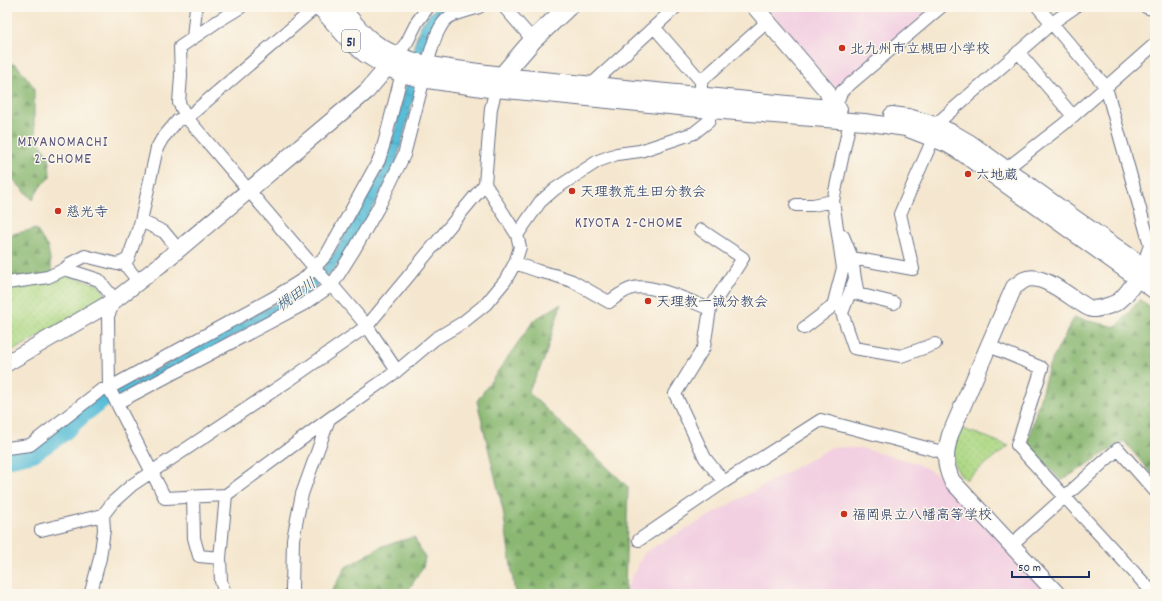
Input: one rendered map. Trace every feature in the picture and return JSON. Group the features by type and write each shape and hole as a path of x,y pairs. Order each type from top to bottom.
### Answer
{"main road":[{"name":"51","path":"321,7 348,38 365,53 424,71 499,82"},
{"name":"51","path":"340,7 371,42 398,64"},
{"path":"499,82 533,40 568,7"}],"street":[{"path":"193,38 196,7"},
{"path":"241,7 180,47 181,76 179,103 188,118 367,326 397,371"},
{"path":"7,283 48,277 65,269 71,263 85,256 117,264 128,258 141,221 157,148 162,139 178,120 188,118 316,7"},
{"path":"7,448 30,445 101,390 109,388 273,298 305,278 316,268 327,254 379,160 397,92 398,64 417,22 428,7"},
{"path":"116,401 306,303 329,282 354,250 378,208 404,155 424,71 432,46 441,26 449,18 479,7"},
{"path":"504,7 533,40"},
{"path":"592,84 676,7"},
{"path":"755,7 827,91 840,117"},
{"path":"804,328 833,306 843,268 833,201 842,91 941,7"},
{"path":"1038,7 1106,87 1150,245 1145,260 1146,273 1155,291"},
{"path":"852,258 913,269 900,214 932,133 1018,52 1052,23 1075,7"},
{"path":"1146,7 1155,10"},
{"path":"701,89 767,22"},
{"path":"654,27 701,89"},
{"path":"1006,169 1073,116 1155,44"},
{"path":"1018,52 1073,116"},
{"path":"7,363 115,300 250,190 398,64"},
{"path":"499,82 592,84 701,89 840,117"},
{"path":"499,82 710,110 840,117 908,117 946,144 1146,273"},
{"path":"115,300 108,316 109,388 165,498 226,495 397,371 435,339 462,323 486,304 505,281 515,262 520,247 517,235 485,184 490,108 499,82"},
{"path":"517,235 540,202 565,182 598,161 617,154 640,151 694,133 708,121 710,110"},
{"path":"932,133 951,132 970,142 1073,217 1146,273"},
{"path":"41,530 103,515 113,502 132,485 291,379 367,326 485,184"},
{"path":"796,205 813,206 833,201"},
{"path":"835,218 852,258 858,294 894,303"},
{"path":"141,221 164,232 178,250"},
{"path":"701,230 743,258 710,309 704,347 674,394 705,458 724,482"},
{"path":"123,262 138,282"},
{"path":"515,262 538,272 572,281 609,302 632,288 642,286 664,292 710,309"},
{"path":"65,269 99,280 115,300"},
{"path":"1057,594 952,481 948,471 946,459 950,435 1014,287 1025,279 1034,278 1043,280 1092,309 1104,307 1118,301 1146,273"},
{"path":"855,279 842,314 854,348 901,356 936,344"},
{"path":"989,346 1042,368 1016,445 1154,594"},
{"path":"293,594 293,553 295,531 302,494 329,419"},
{"path":"639,540 724,482 821,420 946,453"},
{"path":"1011,545 1118,449 1155,491"},
{"path":"226,495 220,558 221,581 226,594"},
{"path":"192,496 194,538 199,556 220,558"},
{"path":"92,593 100,558 104,530 103,515"}],"shaded area":[{"name":"北九州市立槻田小学校","path":"766,7 932,7 836,89"},
{"name":"福岡県立八幡高等学校","path":"832,447 861,448 916,463 940,476 1051,594 628,594 626,589 645,552"}],"green space":[{"path":"7,64 16,64 34,87 34,124 37,139 49,157 50,177 40,187 33,200 7,173"},
{"path":"36,229 48,248 54,282 7,304 7,235"},
{"path":"65,274 99,285 108,298 7,354 7,287"},
{"path":"1140,299 1155,313 1155,478 1124,441 1061,481 1027,444 1049,366 1074,318 1117,327"},
{"path":"561,304 544,360 528,392 628,487 626,594 515,594 503,510 477,401 534,320"},
{"path":"960,428 1009,446 965,480 959,473 953,461 953,449"},
{"path":"414,537 425,558 423,567 406,594 330,594 346,567 383,546"}],"water":[{"path":"440,7 469,7 437,28 425,48 424,59 396,163 373,207 340,262 321,283 301,298 133,392 122,395 119,393 141,378 304,288 323,269 335,252 383,169 392,142 410,70 414,46 420,27 431,12"}],"waterway":[{"name":"槻田川","path":"7,459 33,453 63,433 82,415 105,398 129,389"}],"place":[{"name":"北九州市立槻田小学校","path":"842,48"},
{"name":"六地蔵","path":"968,174"},
{"name":"天理教荒生田分教会","path":"572,191"},
{"name":"慈光寺","path":"58,211"},
{"name":"天理教一誠分教会","path":"648,301"},
{"name":"福岡県立八幡高等学校","path":"844,514"}],"district":[{"name":"MIYANOMACHI 2-CHOME","path":"63,150"},
{"name":"KIYOTA 2-CHOME","path":"629,222"}]}
